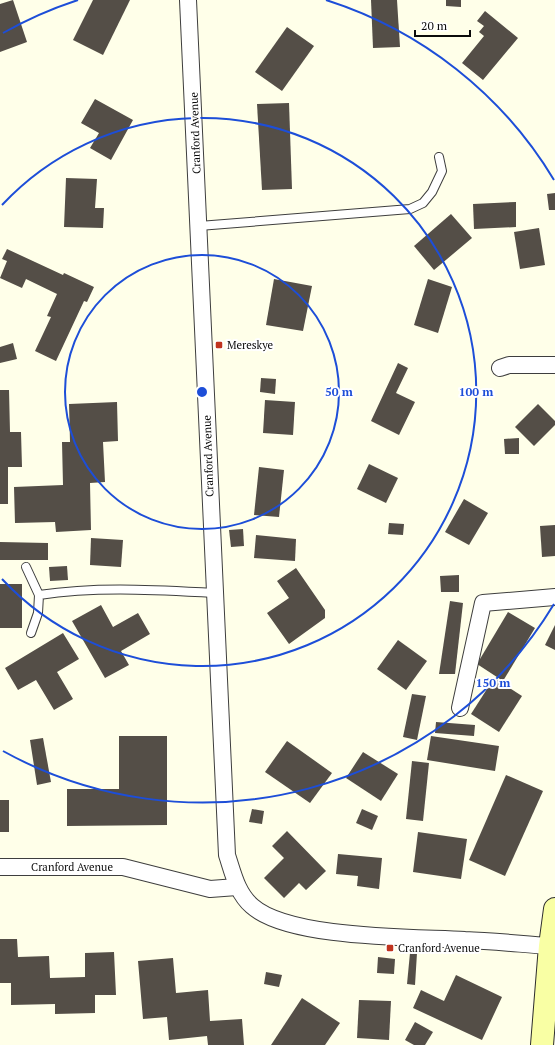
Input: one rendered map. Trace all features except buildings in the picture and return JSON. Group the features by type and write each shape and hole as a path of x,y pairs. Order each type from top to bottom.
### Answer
{"street":[{"name":"Cranford Avenue","path":"188,0 227,855 237,887 252,906 275,920 315,930 397,937 550,946"},
{"path":"500,368 509,364 555,365"},
{"path":"460,708 483,603 555,597"},
{"name":"Cranford Avenue","path":"0,867 123,867 210,890 237,887"},
{"path":"545,1043 550,946 555,909"}],"lane":[{"path":"198,226 410,209 423,203 432,192 442,171 439,157"},
{"path":"26,567 39,595 38,613 31,633"},
{"path":"39,595 74,589 215,593"}],"place":[{"name":"Mereskye","path":"219,345"},
{"name":"Cranford Avenue","path":"390,948"}]}
